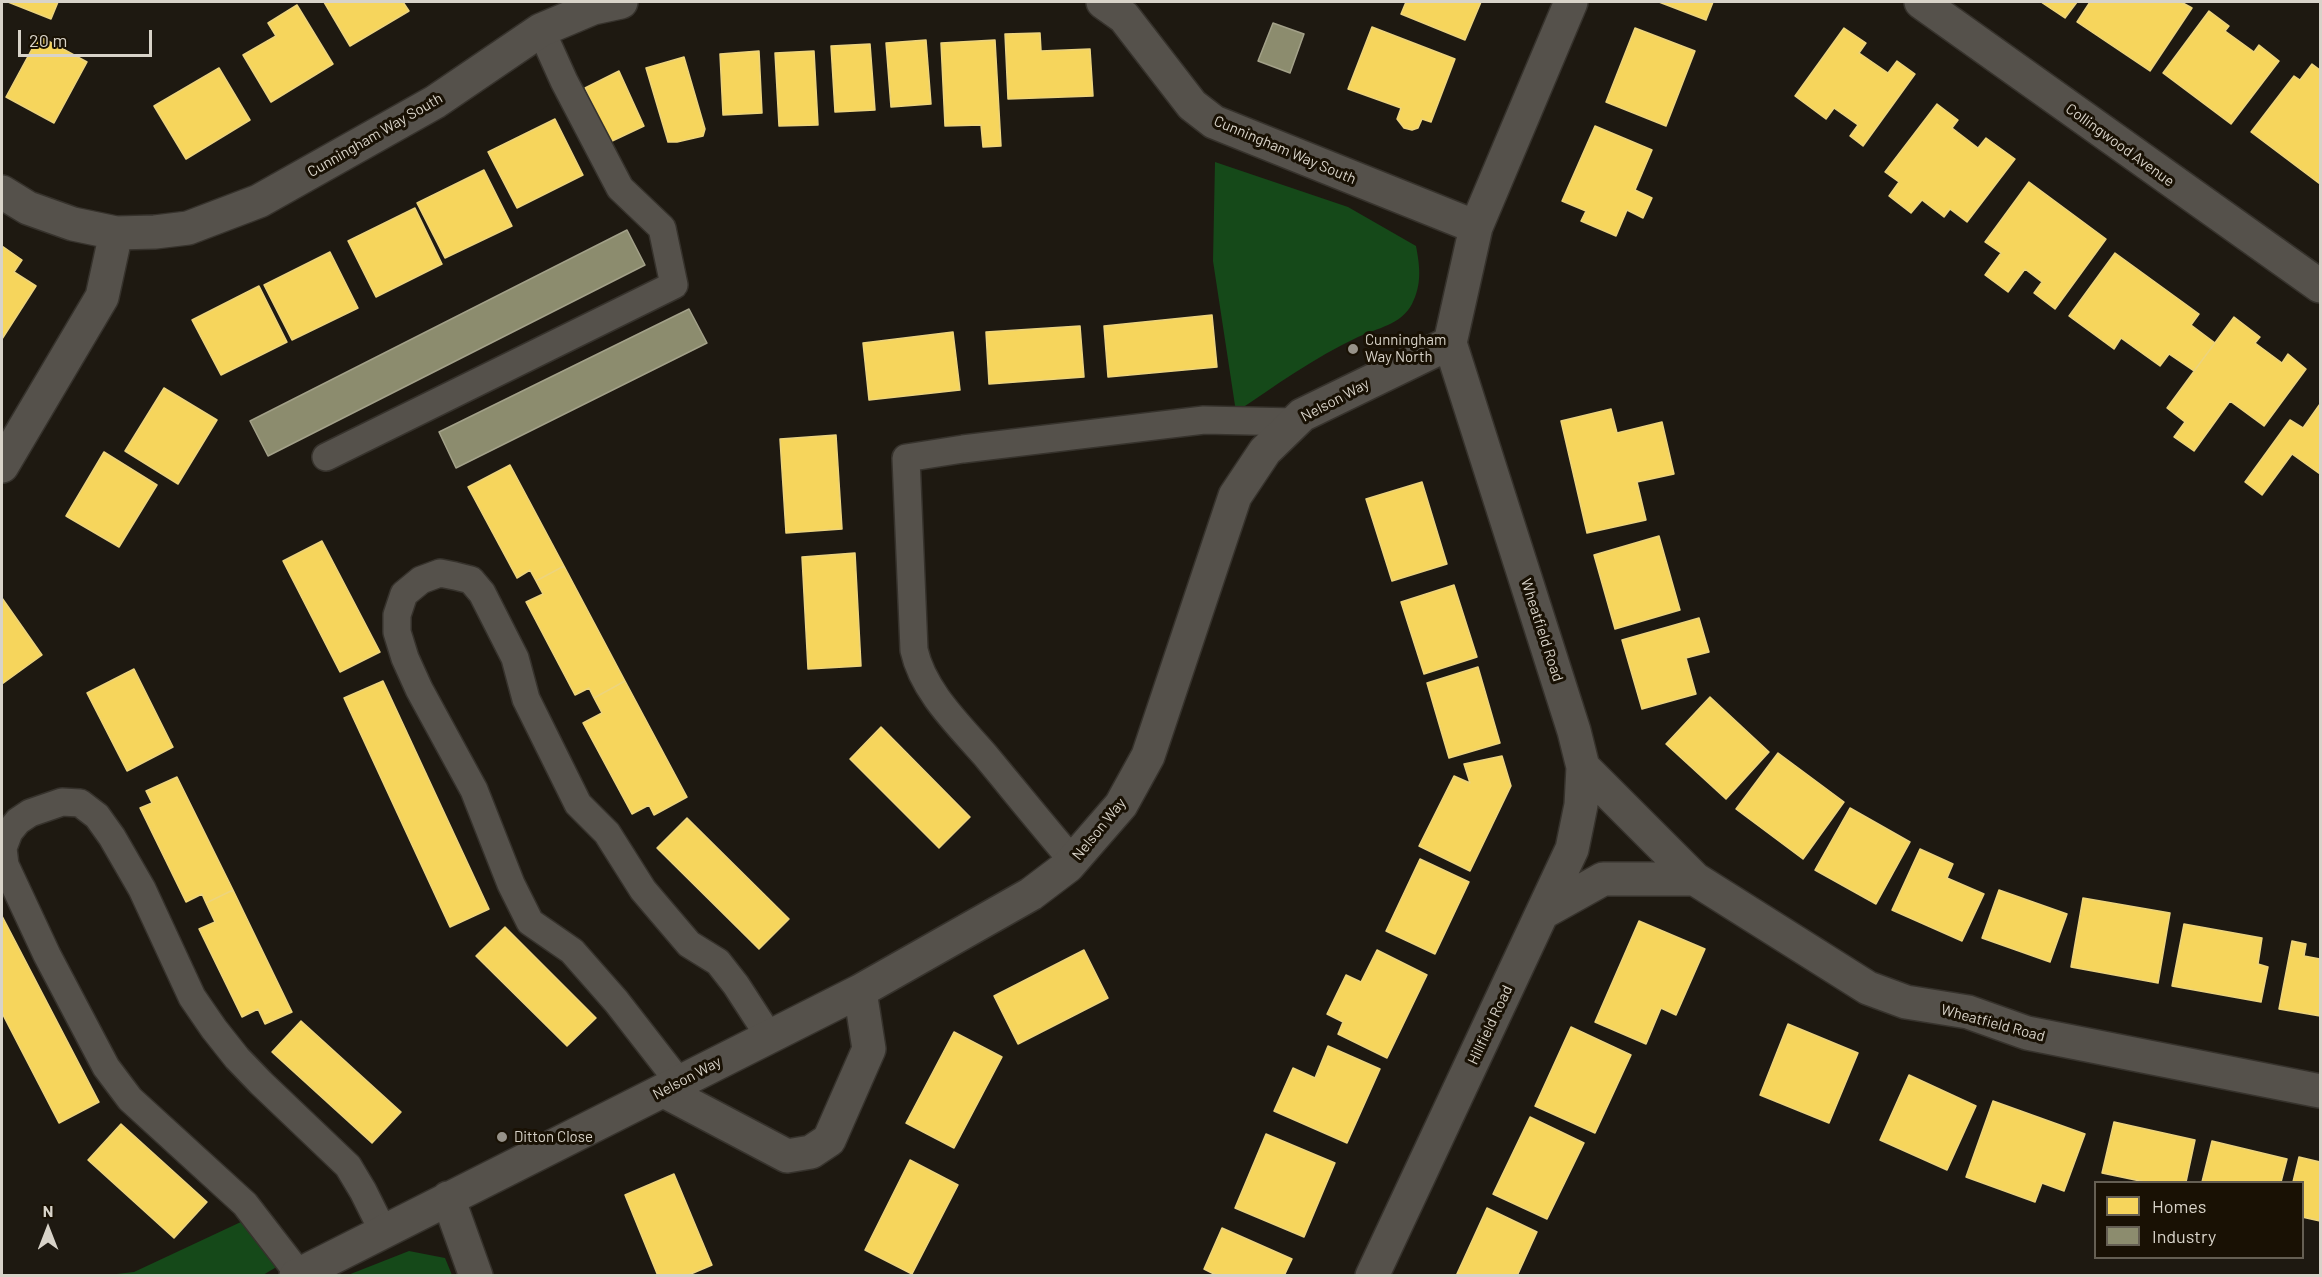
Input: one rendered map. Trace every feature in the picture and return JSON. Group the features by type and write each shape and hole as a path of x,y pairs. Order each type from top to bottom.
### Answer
{"street":[{"name":"Cunningham Way South","path":"116,233 188,228 259,201 435,102 541,30 592,8 621,2"},
{"name":"Cunningham Way South","path":"1102,2 1124,17 1192,105 1214,122 1476,227"},
{"path":"1450,343 1476,227 1571,2"},
{"name":"Collingwood Avenue","path":"1921,2 2320,286"},
{"path":"2,192 28,208 73,224 116,233 102,297 2,466"},
{"name":"Nelson Way","path":"297,1275 860,991 1031,894 1073,861 1121,806 1148,756 1235,496 1265,451 1302,415 1450,343"},
{"name":"Wheatfield Road","path":"1450,343 1574,731 1583,767 1695,879 1868,988 1906,1002 1968,1012 2027,1033 2320,1091"},
{"name":"Hillfield Road","path":"1372,1275 1572,849 1581,805 1583,767"},
{"path":"1542,913 1603,879 1695,879"},
{"path":"671,1086 787,1156 811,1152 829,1140 869,1049 860,991"},
{"path":"448,1198 476,1275"}],"lane":[{"path":"326,456 674,285 662,228 620,188 564,81 541,30"},
{"path":"1073,861 960,726 924,680 918,667 914,650 906,458 1204,420 1295,422"},
{"path":"671,1086 616,1001 572,951 530,922 511,884 474,790 419,689 405,658 397,632 397,615 404,594 421,580 441,573 471,580 482,593 515,658 526,699 578,804 607,833 643,891 688,944 718,962 769,1036"},
{"path":"297,1275 245,1204 130,1099 106,1067 47,955 5,865 3,848 9,832 18,821 30,813 62,802 80,803 97,816 137,880 192,997 214,1029 253,1074 348,1166 382,1231"}],"green space":[{"path":"1215,162 1348,207 1416,246 1419,268 1419,282 1415,297 1402,317 1326,354 1236,412 1213,261"},
{"path":"243,1221 285,1262 263,1275 99,1276 134,1272"},
{"path":"409,1251 445,1258 452,1275 348,1275"}],"building: Homes":[{"path":"8,2 58,2 51,19"},
{"path":"324,2 403,2 409,11 350,46"},
{"path":"1406,2 1481,2 1465,40 1401,14"},
{"path":"1659,2 1713,2 1706,20"},
{"path":"2041,2 2077,2 2065,18"},
{"path":"2090,2 2181,2 2192,8 2150,71 2077,22"},
{"path":"297,5 333,64 271,102 243,55 276,36 268,23"},
{"path":"2209,11 2229,26 2225,31 2254,52 2259,45 2279,61 2231,124 2163,73"},
{"path":"1372,27 1455,59 1431,122 1422,119 1418,128 1412,130 1404,128 1397,119 1401,108 1348,89"},
{"path":"1635,28 1695,51 1666,126 1606,102"},
{"path":"1844,28 1866,43 1859,53 1888,73 1897,61 1915,74 1863,146 1850,136 1858,125 1834,108 1826,119 1795,96"},
{"path":"1040,33 1041,51 1090,49 1093,96 1008,99 1005,34"},
{"path":"39,36 87,62 54,123 6,97"},
{"path":"926,40 931,104 891,107 886,43"},
{"path":"995,40 1001,146 983,147 981,125 945,126 941,43"},
{"path":"870,44 875,110 835,112 831,46"},
{"path":"759,51 762,113 723,115 720,54"},
{"path":"814,51 818,125 779,126 775,53"},
{"path":"684,57 705,129 703,136 668,142 646,68"},
{"path":"2312,64 2320,70 2320,184 2251,132 2294,76 2300,80"},
{"path":"219,68 250,120 186,159 154,106"},
{"path":"619,71 644,126 610,142 585,88"},
{"path":"1937,104 1958,120 1952,128 1978,148 1986,138 2015,159 1967,222 1950,209 1944,217 1922,200 1911,213 1889,196 1899,182 1885,172"},
{"path":"555,119 583,175 517,208 488,152"},
{"path":"1595,126 1652,150 1635,190 1652,198 1643,218 1627,210 1616,236 1581,221 1586,211 1562,201"},
{"path":"484,170 512,226 445,258 417,203"},
{"path":"2029,182 2106,239 2055,309 2034,293 2042,282 2025,269 2008,292 1985,275 2001,253 1985,242"},
{"path":"415,208 442,264 376,297 348,241"},
{"path":"2,246 22,260 14,272 36,286 2,339"},
{"path":"330,252 358,308 292,340 264,285"},
{"path":"2115,253 2199,314 2191,325 2215,343 2194,371 2169,354 2160,366 2121,338 2114,349 2069,316"},
{"path":"259,286 287,342 221,375 192,320"},
{"path":"1212,315 1217,367 1108,377 1104,326"},
{"path":"2234,317 2260,337 2255,343 2282,363 2288,354 2306,369 2264,426 2230,401 2194,451 2174,437 2185,422 2167,408"},
{"path":"1080,326 1084,377 989,384 986,332"},
{"path":"953,332 960,390 869,400 863,343"},
{"path":"164,388 217,420 178,484 125,451"},
{"path":"2320,404 2320,474 2292,454 2262,495 2245,482 2290,420 2303,428"},
{"path":"1611,409 1617,433 1662,422 1674,474 1637,482 1646,520 1587,533 1561,421"},
{"path":"836,435 842,529 786,533 780,439"},
{"path":"104,452 157,485 119,547 66,516"},
{"path":"510,465 564,566 536,581 530,570 517,578 468,487"},
{"path":"1422,482 1447,564 1392,581 1366,499"},
{"path":"1659,536 1680,610 1615,629 1594,555"},
{"path":"322,541 380,652 340,672 283,561"},
{"path":"855,553 861,666 808,669 802,557"},
{"path":"564,566 625,681 594,698 589,688 575,695 526,602 543,594 536,581"},
{"path":"1454,585 1477,657 1424,674 1401,602"},
{"path":"2,598 42,655 2,684"},
{"path":"1699,618 1709,652 1686,658 1696,694 1642,709 1622,640"},
{"path":"1478,667 1500,743 1449,758 1427,683"},
{"path":"134,669 173,747 127,771 87,693"},
{"path":"383,681 489,909 450,927 344,698"},
{"path":"625,681 687,797 654,815 649,805 632,814 583,723 602,713 594,698"},
{"path":"1710,697 1769,752 1726,799 1666,744"},
{"path":"881,727 970,817 939,848 850,759"},
{"path":"1778,753 1844,802 1803,859 1736,809"},
{"path":"1502,756 1511,786 1470,871 1419,846 1454,776 1470,783 1464,764"},
{"path":"177,777 233,890 206,903 202,894 186,902 140,808 152,803 146,791"},
{"path":"1850,808 1910,842 1876,904 1815,870"},
{"path":"687,818 789,919 759,949 657,848"},
{"path":"1920,849 1953,864 1947,878 1984,894 1962,941 1892,910"},
{"path":"1420,859 1469,882 1435,954 1386,931"},
{"path":"233,890 292,1012 265,1024 258,1009 242,1017 199,929 215,922 206,903"},
{"path":"1999,890 2067,914 2050,962 1982,938"},
{"path":"2083,898 2170,913 2158,983 2071,967"},
{"path":"2,916 99,1102 59,1123 2,1013"},
{"path":"1639,921 1705,949 1676,1015 1661,1008 1646,1044 1595,1022"},
{"path":"2184,924 2262,938 2258,964 2268,967 2261,1002 2172,986"},
{"path":"505,927 596,1018 567,1046 476,956"},
{"path":"2292,941 2306,944 2304,956 2320,959 2320,1016 2279,1009"},
{"path":"1084,950 1108,998 1018,1044 994,996"},
{"path":"1377,950 1427,975 1387,1058 1338,1034 1343,1022 1327,1014 1346,975 1361,982"},
{"path":"301,1021 401,1112 372,1143 272,1052"},
{"path":"1788,1024 1858,1053 1829,1123 1760,1095"},
{"path":"1571,1027 1631,1055 1595,1133 1535,1106"},
{"path":"954,1032 1002,1057 954,1148 906,1123"},
{"path":"1328,1046 1380,1069 1347,1143 1274,1111 1293,1068 1315,1078"},
{"path":"1909,1075 1976,1106 1947,1170 1880,1140"},
{"path":"1993,1101 2085,1134 2064,1191 2042,1183 2035,1202 1966,1177"},
{"path":"1530,1117 1584,1143 1547,1219 1493,1194"},
{"path":"2114,1122 2195,1140 2186,1181 2140,1181 2102,1173"},
{"path":"121,1124 207,1202 174,1238 88,1160"},
{"path":"1266,1134 1335,1163 1304,1237 1235,1208"},
{"path":"2212,1141 2287,1159 2281,1181 2202,1181"},
{"path":"2299,1157 2320,1162 2320,1221 2304,1217 2304,1181 2293,1181"},
{"path":"910,1160 958,1185 912,1274 865,1250"},
{"path":"674,1174 712,1265 686,1276 658,1276 625,1195"},
{"path":"1487,1208 1537,1232 1517,1276 1456,1276"},
{"path":"1222,1228 1292,1259 1284,1276 1218,1276 1204,1269"}],"building: Industry":[{"path":"1273,23 1304,34 1290,73 1258,61"},
{"path":"627,230 645,265 268,456 250,421"},
{"path":"689,309 707,343 456,468 439,432"}],"place":[{"name":"Cunningham Way North","path":"1353,349"},
{"name":"Ditton Close","path":"502,1137"}]}
